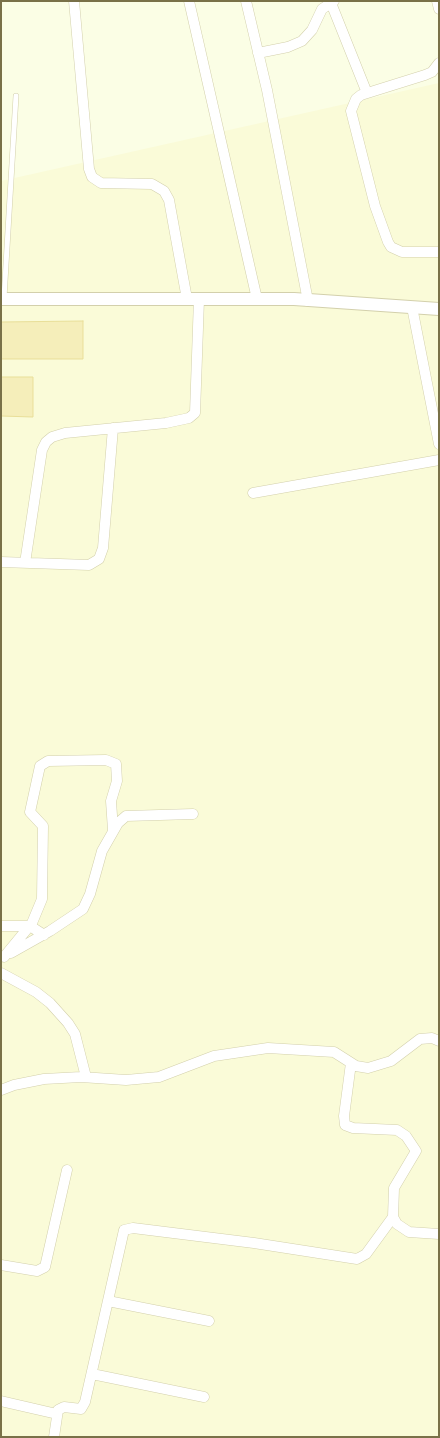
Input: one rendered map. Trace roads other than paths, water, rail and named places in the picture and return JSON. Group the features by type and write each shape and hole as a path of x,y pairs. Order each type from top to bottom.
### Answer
{"street":[{"path":"25,563 42,450 46,442 52,437 65,433 166,423 189,418 195,413 193,299 169,200 164,191 152,184 101,184 92,177 89,169 74,1"},
{"path":"189,1 257,299"},
{"path":"246,1 308,301"},
{"path":"437,1 439,9"},
{"path":"258,53 288,48 302,41 312,30 322,8 333,2 367,93"},
{"path":"439,63 432,72 425,75 367,93 356,99 351,110 375,206 391,247 402,252 439,252"},
{"path":"3,299 257,299 439,309"},
{"path":"412,307 439,444"},
{"path":"1,562 89,565 99,558 103,548 114,428"},
{"path":"253,493 439,460"},
{"path":"2,958 30,926 42,899 43,826 30,812 40,766 48,761 67,760 106,760 116,764 117,781 111,801 113,830"},
{"path":"2,958 71,918 87,902 102,850 113,830 123,818 129,814 193,814"},
{"path":"1,926 30,926 44,934"},
{"path":"1,973 36,992 50,1003 68,1023 75,1034 86,1077"},
{"path":"1,1090 14,1085 44,1079 86,1077 126,1080 159,1077 214,1056 268,1048 334,1052 351,1063 368,1068 391,1061 420,1039 432,1038 439,1041"},
{"path":"351,1063 344,1116 346,1125 353,1128 397,1130 406,1136 415,1147 415,1154 392,1194 393,1217 397,1224 408,1232 439,1234"},
{"path":"1,1266 37,1271 45,1267 67,1170"},
{"path":"54,1437 58,1410 64,1407 77,1409 83,1406 92,1374 122,1232 128,1229 245,1242 357,1259 366,1254 393,1217"},
{"path":"108,1301 209,1321"},
{"path":"92,1374 204,1397"},
{"path":"1,1401 57,1414"}],"lane":[{"path":"3,299 16,96"}]}
